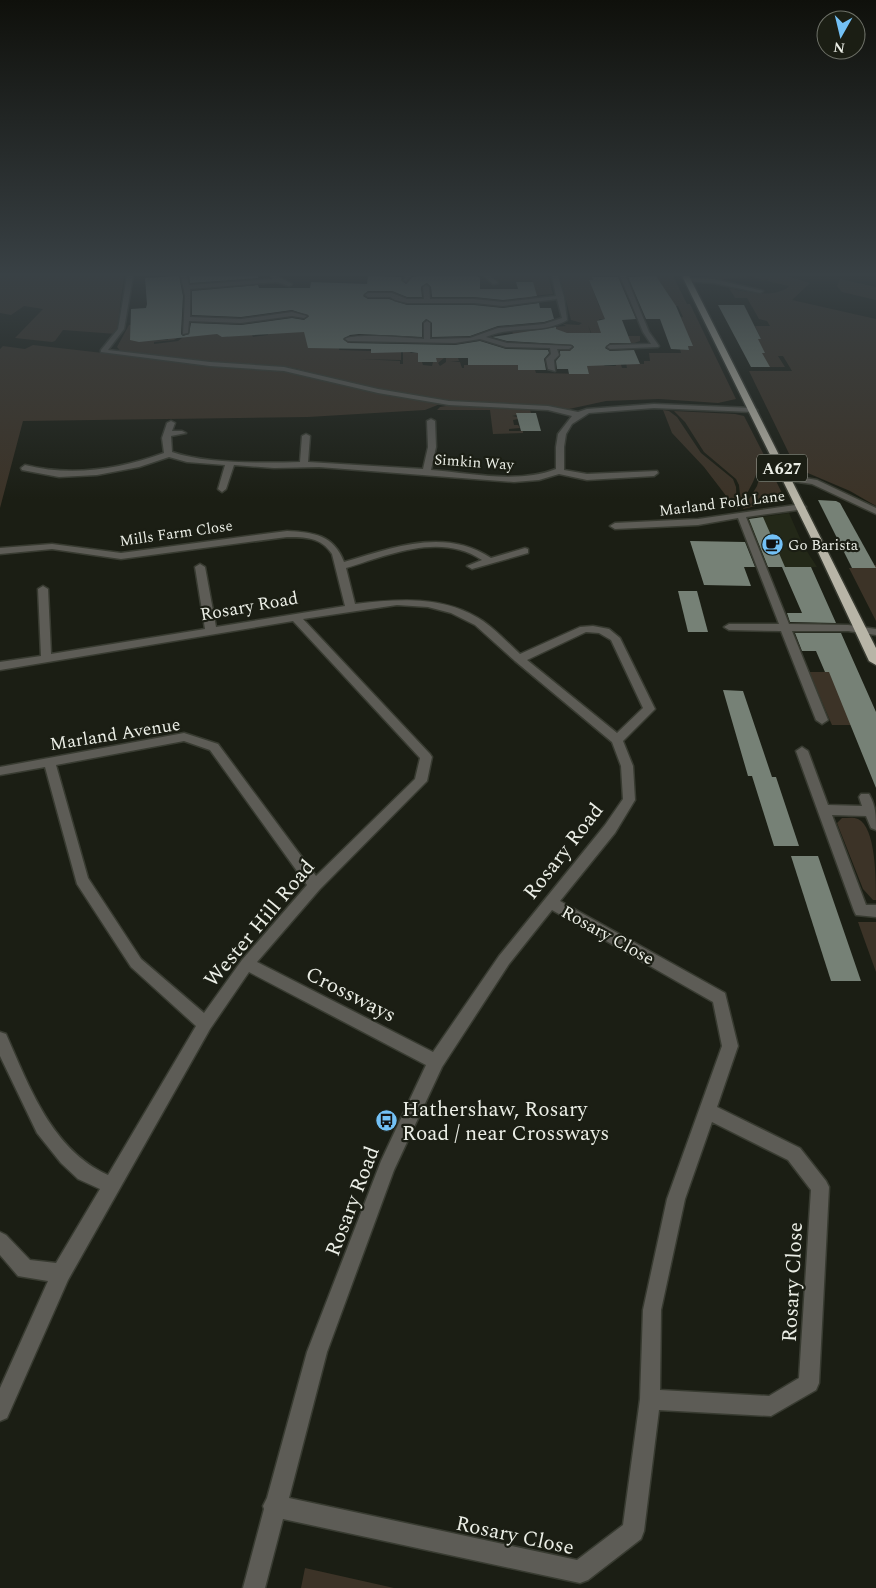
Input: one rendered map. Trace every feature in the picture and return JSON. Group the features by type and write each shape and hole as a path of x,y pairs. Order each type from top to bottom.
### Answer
{"highway":[{"name":"A627","path":"723,350 802,507 876,662"}],"street":[{"path":"104,350 103,352 210,364 284,369 378,391 449,403 548,408 579,414"},
{"path":"552,369 550,359 554,355 553,350"},
{"path":"654,473 630,478 587,477 559,470 562,464 561,433 564,426 579,414 598,409 654,406 753,410"},
{"path":"426,472 432,451 429,434 431,422"},
{"path":"25,468 39,475 84,474 144,463 169,454 164,445 171,423"},
{"path":"168,434 182,433"},
{"path":"293,445 305,441 304,464"},
{"name":"Simkin Way","path":"169,454 187,460 274,465 304,464 525,479 559,470"},
{"path":"222,489 230,462"},
{"path":"787,478 814,482 876,511"},
{"name":"Marland Fold Lane","path":"615,526 698,522 802,507"},
{"path":"741,515 822,720"},
{"name":"Mills Farm Close","path":"0,551 51,547 103,557 121,556 299,533 328,541 342,566 351,608"},
{"path":"342,566 431,544 468,548 489,561"},
{"path":"472,566 525,551"},
{"path":"200,567 211,632"},
{"path":"43,589 46,658"},
{"name":"Rosary Road","path":"0,666 351,608 397,602 428,604 479,622 519,659 617,740 628,766 628,800 610,829 504,960 436,1062 386,1167 317,1352 274,1506 254,1588"},
{"name":"Wester Hill Road","path":"0,1411 61,1273 205,1024 247,964 315,885 421,780 426,757 295,617"},
{"path":"729,627 860,629 876,632"},
{"path":"519,659 584,629 595,629 610,633 615,638 649,709 617,740"},
{"name":"Marland Avenue","path":"0,771 184,737 214,746 315,885"},
{"path":"802,751 861,911 876,911"},
{"path":"49,761 82,880 136,963 205,1024"},
{"path":"865,797 876,826"},
{"path":"824,810 870,810"},
{"name":"Rosary Close","path":"274,1506 580,1572 633,1531 650,1399 652,1310 676,1199 730,1046 720,998 550,902"},
{"name":"Crossways","path":"247,964 436,1062"},
{"path":"0,1039 33,1108 53,1142 81,1170 111,1186"},
{"name":"Rosary Close","path":"650,1399 772,1406 809,1383 820,1187 794,1154 707,1111"},
{"path":"0,1241 25,1269 61,1273"}],"shaded area":[{"path":"0,350 78,350 208,365 287,371 440,404 425,410 308,417 23,421 0,508"},
{"path":"120,350 401,352 401,360 360,359 400,361 400,364 403,364 403,350 408,350 411,353 418,353 418,362 422,362 423,365 432,366 433,362 436,362 433,358 444,358 438,363 440,366 446,362 446,358 458,358 459,361 450,362 460,362 462,368 464,368 464,365 487,365 516,352 519,370 535,370 536,373 589,374 583,352 605,366 616,366 615,361 618,355 622,368 627,368 626,363 644,364 644,361 650,361 649,353 681,353 680,350 712,350 736,399 718,403 659,399 606,401 569,409 549,406 486,405 443,401 377,389 294,368 212,363 122,353"},
{"path":"762,350 876,350 876,506 850,491 796,468 749,371 792,371 783,356 778,356 785,367 769,367 760,353 765,353"},
{"path":"452,405 530,410 531,413 517,413 517,415 512,416 518,417 518,419 513,420 514,425 518,425 520,428 509,429 509,431 523,431 523,433 493,434 490,410 437,410 440,407"},
{"path":"663,410 669,411 677,417 701,453 733,479 736,487 737,510 704,467 672,433"},
{"path":"674,411 744,416 764,455 741,505 739,485 736,479 704,452 685,422"},
{"path":"765,459 785,499 743,509 757,486"},
{"path":"789,513 803,545 817,567 768,567 748,519"},
{"path":"874,565 876,565 876,621 849,568 875,568"},
{"path":"809,672 837,672 858,725 832,725"},
{"path":"842,818 858,819 864,824 868,832 874,855 876,900 873,900 863,889 837,823"},
{"path":"858,922 876,922 876,972"},
{"path":"305,1568 394,1588 301,1588"}],"building":[{"path":"371,350 548,350 549,353 544,359 546,370 518,370 518,365 468,365 468,358 436,358 437,362 418,362 418,353 371,353"},
{"path":"634,350 640,364 587,366 589,374 569,374 568,369 557,369 556,361 560,356 560,351"},
{"path":"742,350 764,350 765,353 762,353 770,367 751,367"},
{"path":"516,413 536,413 541,431 521,431"},
{"path":"818,500 840,503 876,568 852,568"},
{"path":"763,517 785,567 768,567 749,519"},
{"path":"690,541 745,542 755,567 744,567 751,586 704,585"},
{"path":"782,567 811,567 836,623 790,622 787,613 802,613"},
{"path":"678,591 697,591 708,632 688,632"},
{"path":"795,633 841,633 876,712 876,788 829,672 825,672 816,651 802,651"},
{"path":"723,690 743,691 772,777 776,777 799,846 774,846 752,776 748,776"},
{"path":"791,856 818,856 861,981 831,981"}],"place":[{"name":"Go Barista","path":"772,545"},
{"name":"Hathershaw, Rosary Road / near Crossways","path":"386,1121"}]}
